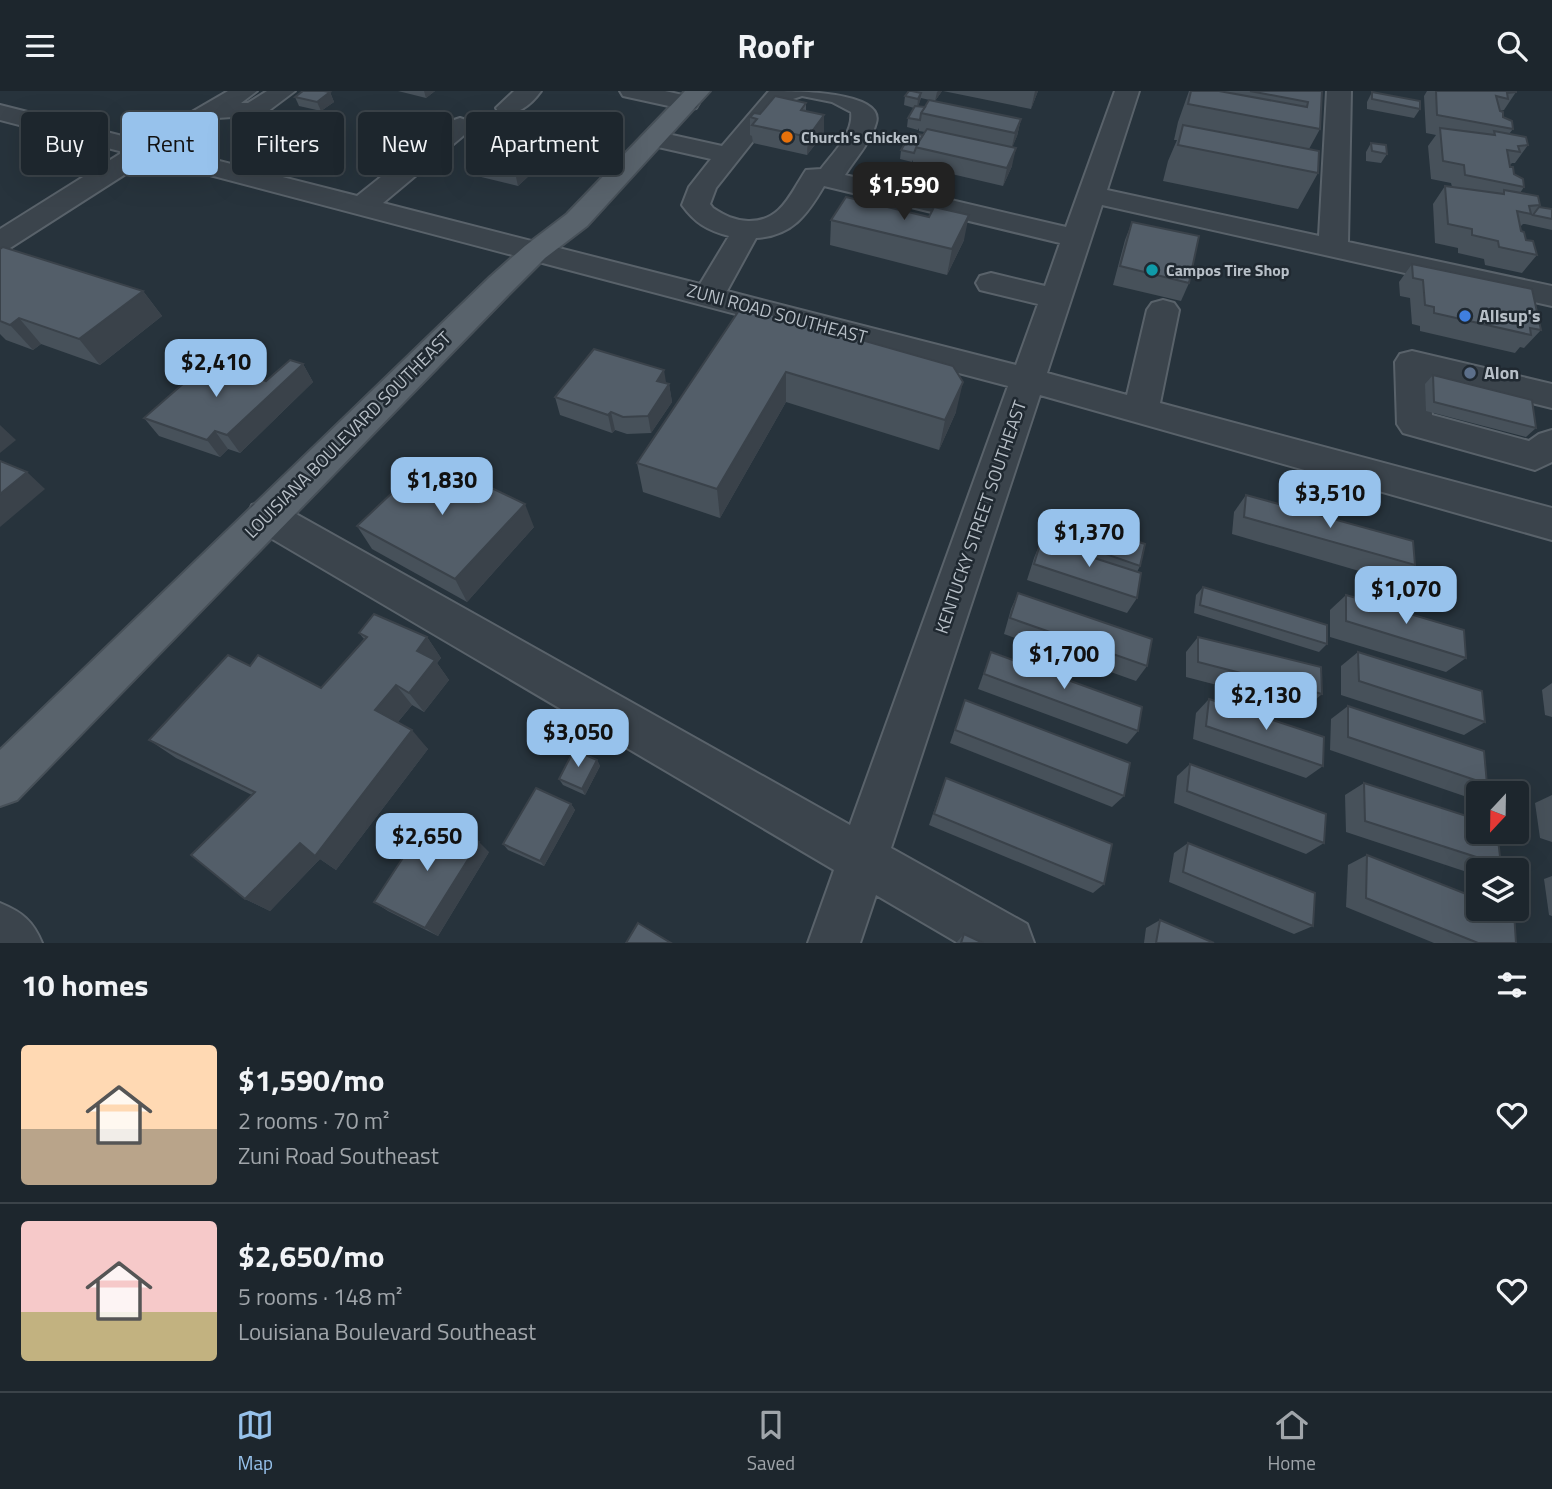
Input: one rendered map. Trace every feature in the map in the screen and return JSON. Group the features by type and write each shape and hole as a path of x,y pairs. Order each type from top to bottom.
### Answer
{"main road":[{"name":"LOUISIANA BOULEVARD SOUTHEAST","path":"0,783 266,516 535,252 577,219 693,97"}],"street":[{"path":"508,108 529,91"},
{"path":"632,91 693,97"},
{"path":"794,91 775,97 703,187 696,205 708,219 719,224 764,229 784,221 816,176 1077,238"},
{"path":"810,91 849,98 863,107 866,113 861,128 828,179"},
{"name":"KENTUCKY STREET SOUTHEAST","path":"834,943 1127,91"},
{"path":"1333,247 1339,91"},
{"path":"213,112 270,97"},
{"name":"ZUNI ROAD SOUTHEAST","path":"0,112 122,143"},
{"path":"362,206 460,126"},
{"path":"654,139 727,155"},
{"path":"0,242 122,166"},
{"name":"ZUNI ROAD SOUTHEAST","path":"218,168 1029,380 1552,524"},
{"path":"1092,195 1552,296"},
{"path":"708,296 747,229"},
{"path":"991,283 1057,299"},
{"path":"1141,411 1163,310"},
{"path":"1552,396 1412,362 1415,424 1535,456 1552,443"},
{"path":"1427,490 1437,430"},
{"path":"1507,449 1517,515"},
{"path":"266,516 1007,943"},
{"path":"0,929 16,943"}],"building":[{"path":"303,91 330,92 317,102 295,97"},
{"path":"909,91 921,93 918,99 905,96"},
{"path":"1191,91 1219,91 1307,107 1308,102 1250,91 1322,91 1320,129 1188,104"},
{"path":"1436,91 1516,91 1507,93 1508,99 1496,96 1503,117 1512,121 1513,129 1437,115"},
{"path":"1372,92 1420,101 1420,109 1372,99"},
{"path":"775,96 806,103 801,110 824,115 808,137 752,125 757,119 750,117 754,113 760,114"},
{"path":"929,100 1021,119 1015,133 921,113"},
{"path":"915,106 925,107 920,120 908,118"},
{"path":"1183,125 1319,151 1318,173 1178,145"},
{"path":"1440,128 1495,135 1494,131 1526,137 1528,145 1518,146 1520,152 1507,150 1510,167 1513,167 1514,174 1523,179 1524,187 1465,175 1464,165 1443,161"},
{"path":"927,129 1016,148 1007,168 915,147"},
{"path":"912,133 923,135 918,143 908,140"},
{"path":"906,142 917,145 914,153 901,150"},
{"path":"1371,143 1386,145 1387,154 1372,151"},
{"path":"1445,186 1504,194 1504,190 1538,196 1540,205 1529,206 1531,214 1517,211 1521,231 1524,232 1526,240 1533,241 1537,255 1499,247 1498,241 1472,235 1472,229 1448,224"},
{"path":"846,197 929,217 934,207 969,215 952,249 831,220"},
{"path":"1539,207 1552,209 1552,219 1533,215"},
{"path":"1132,222 1199,236 1189,283 1120,266"},
{"path":"3,247 143,291 79,339 19,318 10,325 0,321 0,249"},
{"path":"1412,264 1532,289 1541,330 1530,328 1531,335 1434,313 1434,307 1425,305 1423,280 1413,278"},
{"path":"742,306 953,366 963,382 945,420 786,372 717,489 637,463"},
{"path":"594,349 664,370 657,381 669,384 648,416 623,417 611,412 608,415 555,397"},
{"path":"290,360 303,364 227,435 215,431 207,440 144,418 184,383 177,381 196,364 206,367 211,363 266,381"},
{"path":"1433,375 1532,400 1536,428 1434,402"},
{"path":"429,458 525,504 455,579 357,526"},
{"path":"0,461 27,472 0,494"},
{"path":"1246,495 1413,541 1415,565 1244,517"},
{"path":"1058,515 1145,544 1140,566 1051,535"},
{"path":"1041,541 1141,573 1137,598 1034,564"},
{"path":"1203,587 1327,625 1327,644 1200,605"},
{"path":"1018,593 1152,639 1147,666 1010,618"},
{"path":"1346,595 1464,630 1466,658 1346,621"},
{"path":"374,614 427,637 417,651 435,660 409,693 396,685 375,710 412,730 315,856 300,843 245,899 191,855 255,792 149,740 228,655 250,666 258,655 321,688 367,637 359,633"},
{"path":"1198,637 1321,667 1322,694 1198,662"},
{"path":"991,652 1142,707 1138,731 984,674"},
{"path":"1358,652 1482,691 1485,722 1359,681"},
{"path":"1209,699 1324,737 1323,766 1206,726"},
{"path":"965,700 1130,763 1124,796 955,730"},
{"path":"1348,706 1484,751 1487,781 1478,781 1348,737"},
{"path":"574,750 597,760 582,789 559,779"},
{"path":"1190,764 1326,814 1324,843 1187,791"},
{"path":"946,778 1112,844 1104,884 934,814"},
{"path":"1364,783 1466,816 1466,844 1499,844 1500,858 1479,858 1365,821"},
{"path":"536,788 571,804 540,861 503,844"},
{"path":"429,818 479,842 425,928 374,902"},
{"path":"1188,843 1315,893 1313,926 1183,872"},
{"path":"1367,855 1466,894 1466,921 1515,921 1516,943 1478,943 1366,898"},
{"path":"1160,920 1214,943 1156,943"},
{"path":"638,923 671,943 626,943"},
{"path":"964,934 983,943 961,943"}],"place":[{"name":"Church's Chicken","path":"787,137"},
{"name":"Campos Tire Shop","path":"1152,270"},
{"name":"Allsup's","path":"1465,316"},
{"name":"Alon","path":"1470,373"}]}
